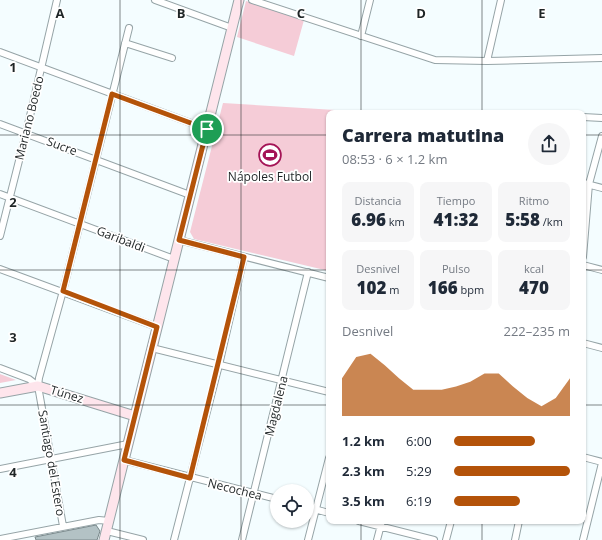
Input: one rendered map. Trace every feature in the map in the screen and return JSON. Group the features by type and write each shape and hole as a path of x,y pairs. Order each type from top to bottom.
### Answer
{"main road":[{"path":"106,535 239,0"},
{"path":"0,393 38,386"},
{"name":"Túnez","path":"38,386 135,416"}],"street":[{"name":"Mariano Boedo","path":"0,236 57,0"},
{"path":"155,0 232,28"},
{"path":"252,0 435,60 487,61 602,58"},
{"path":"361,36 370,0"},
{"path":"487,61 501,0"},
{"name":"Santiago del Estero","path":"63,526 38,386 129,28"},
{"path":"125,43 172,58"},
{"path":"0,52 207,129"},
{"path":"586,117 602,118"},
{"name":"Sucre","path":"0,124 190,194"},
{"path":"602,136 586,184 602,188"},
{"name":"Garibaldi","path":"0,194 174,259"},
{"path":"179,240 326,277"},
{"path":"174,540 219,365 244,257"},
{"path":"586,266 602,270"},
{"path":"0,268 157,327"},
{"name":"Magdalena","path":"242,540 308,272"},
{"path":"586,344 602,348"},
{"path":"152,348 326,391"},
{"name":"Túnez","path":"0,368 28,379 38,386"},
{"path":"0,469 128,444"},
{"path":"583,540 602,462 586,458"},
{"name":"Necochea","path":"124,460 270,497"},
{"path":"308,540 326,470"},
{"path":"316,510 326,512"},
{"path":"0,539 99,520 109,521"},
{"path":"377,540 381,524 434,540"},
{"path":"446,540 450,524"},
{"path":"514,540 518,524"},
{"path":"106,535 143,540"}],"shaded area":[{"path":"246,1 304,20 294,56 237,37"},
{"path":"223,103 336,110 326,110 326,270 194,239 190,232"},
{"path":"0,374 16,380 0,383"}],"building":[{"path":"96,525 100,531 97,540 36,540 35,537"}],"place":[{"name":"Nápoles Futbol","path":"270,155"}],"route":[{"path":"112,94 207,129 179,240 244,257 219,365 190,478 124,460 157,327 63,291 112,94"}]}
